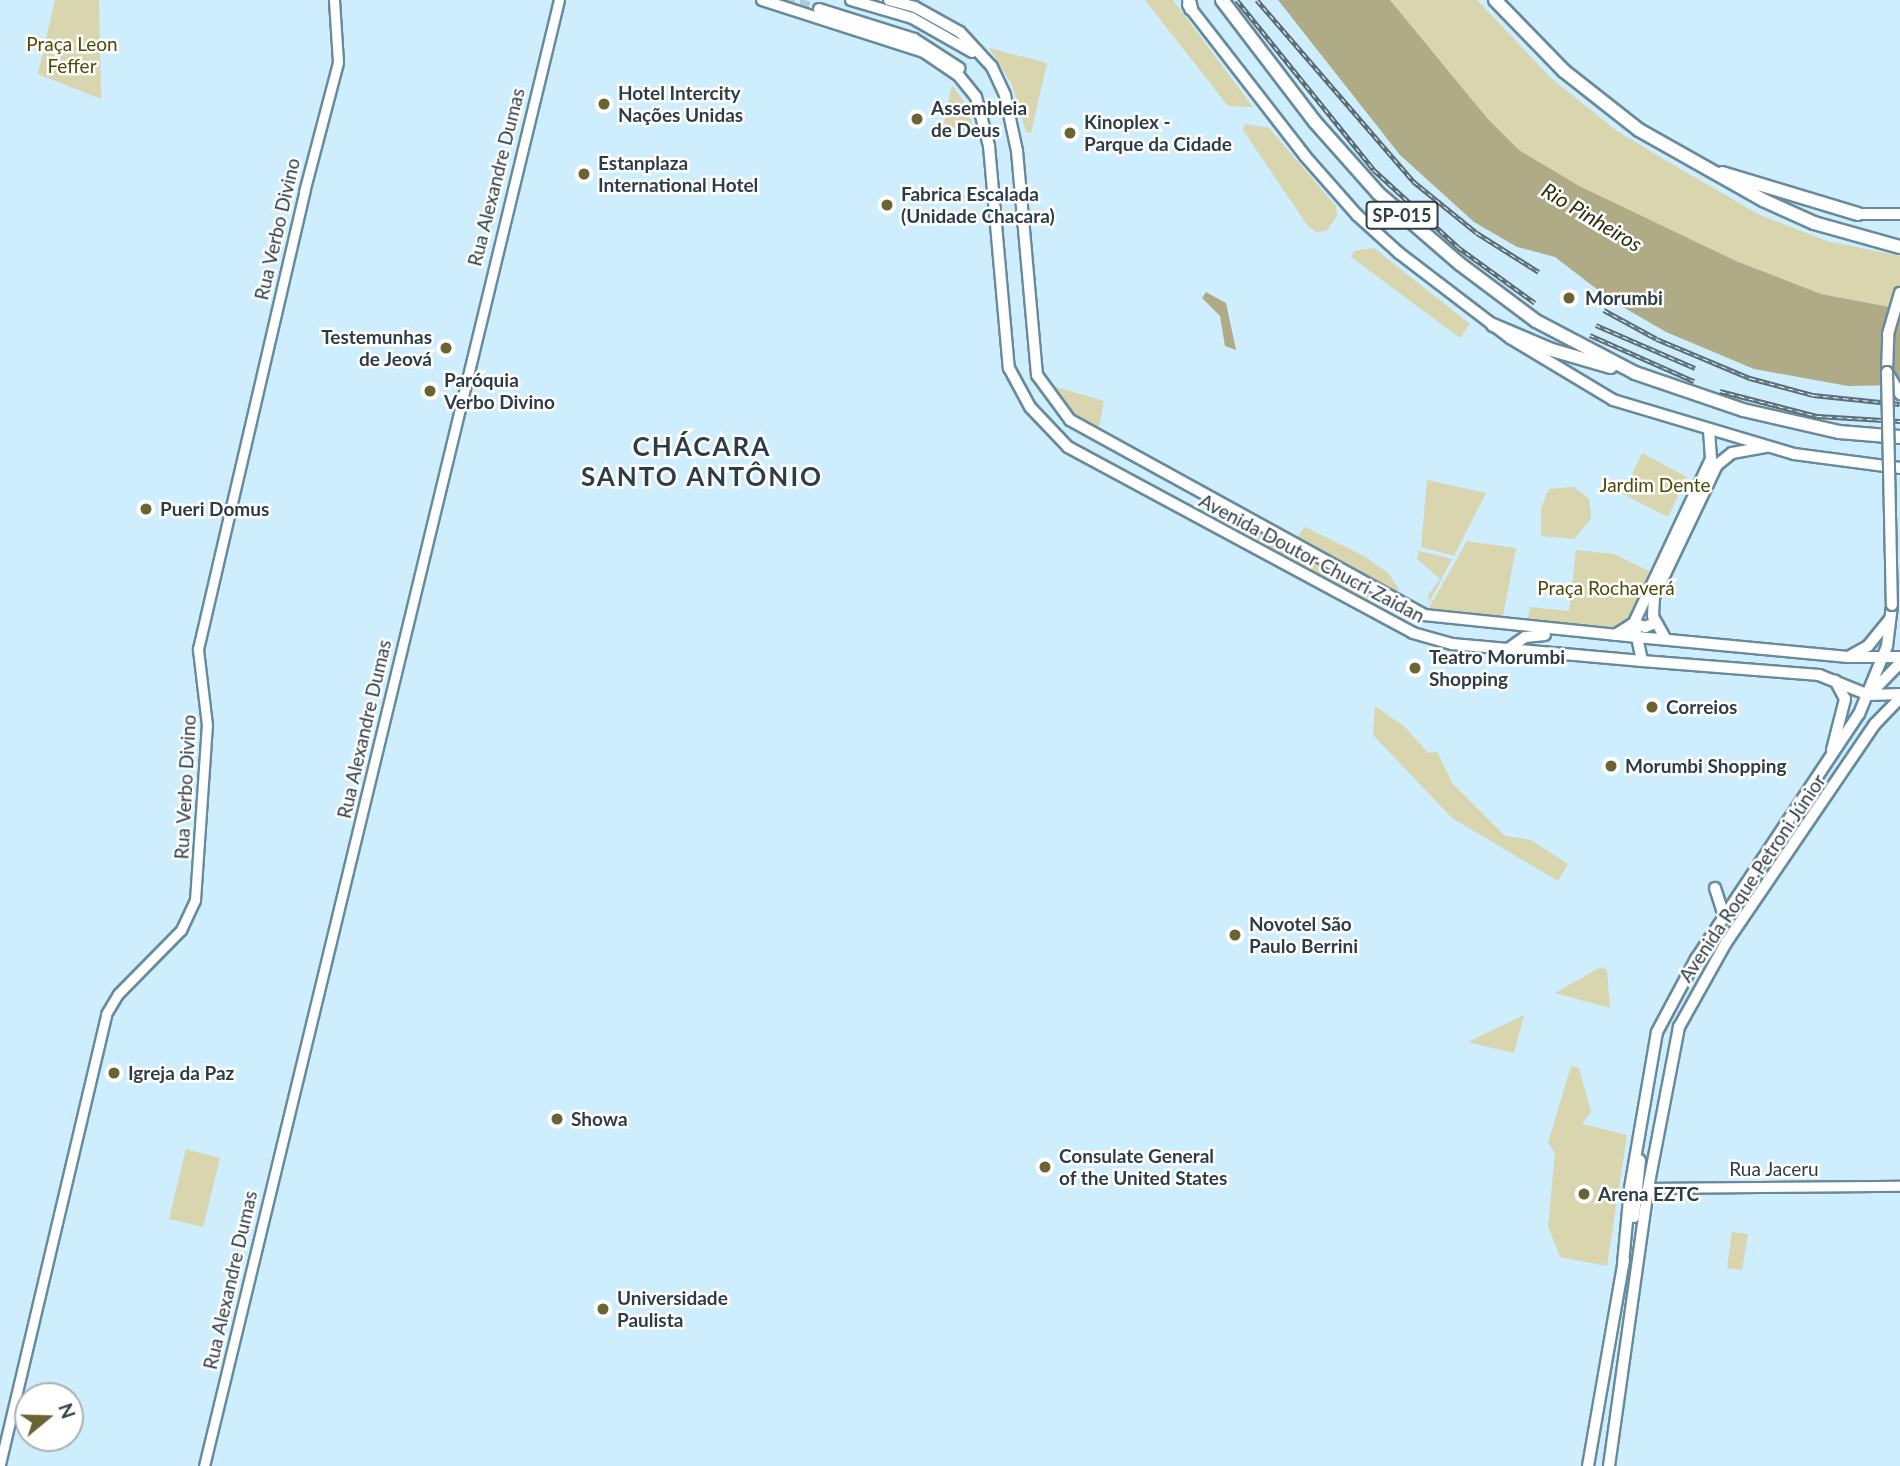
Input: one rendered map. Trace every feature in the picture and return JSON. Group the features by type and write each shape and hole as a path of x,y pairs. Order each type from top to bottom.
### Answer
{"highway":[{"name":"SP-015","path":"1222,0 1346,159 1418,230 1536,321 1635,373 1743,410 1839,432 1900,437"},
{"path":"1495,0 1532,42 1611,110 1705,169 1814,223 1900,247"},
{"path":"1705,169 1857,214"},
{"path":"1493,325 1552,350 1635,373"}],"main road":[{"path":"762,0 924,52 950,69 976,97"},
{"path":"851,0 912,18 957,40 992,67"},
{"path":"889,0 915,7 960,32 992,67"},
{"path":"1188,3 1305,156 1357,215 1389,245 1493,325 1597,392 1765,447 1846,464 1900,468"},
{"path":"819,9 914,39 939,53 967,78 976,97"},
{"name":"Avenida Doutor Chucri Zaidan","path":"992,67 1004,95 1017,151 1037,374 1051,399 1083,429 1424,615 1848,657 1900,657"},
{"name":"Avenida Doutor Chucri Zaidan","path":"976,97 989,146 1009,368 1030,407 1054,435 1083,457 1412,633 1452,644 1835,680 1869,695 1900,696"},
{"path":"1857,214 1900,214"},
{"name":"Avenida Roque Petroni Júnior","path":"1623,1264 1657,1032 1673,996 1869,695 1883,657 1892,615 1888,334 1900,293"},
{"path":"1887,372 1900,394"},
{"path":"1615,635 1633,622 1711,459 1709,430"},
{"path":"1665,638 1656,623 1654,597 1717,465 1732,453 1765,447"},
{"path":"1892,615 1900,636"},
{"path":"1848,657 1874,640 1892,615"},
{"path":"1633,622 1645,626 1656,623"},
{"path":"1633,622 1642,661"},
{"path":"1508,649 1530,635 1555,636 1560,630"},
{"path":"1869,695 1900,663"},
{"path":"1830,757 1845,699 1835,680"},
{"name":"Avenida Roque Petroni Júnior","path":"1609,1466 1648,1188 1671,1051 1693,998 1875,724 1900,696"},
{"path":"1715,888 1724,915"},
{"name":"Avenida Roque Petroni Júnior","path":"1588,1466 1640,1178 1643,1115"},
{"path":"1640,1178 1648,1188"}],"street":[{"name":"Rua Alexandre Dumas","path":"204,1466 559,0"},
{"name":"Rua Verbo Divino","path":"0,1464 106,1014 118,994 181,930 195,900 207,725 198,649 302,200 338,62 335,3"},
{"name":"Rua Jaceru","path":"1648,1188 1900,1186"}],"green space":[{"name":"Praça Leon Feffer","path":"55,0 99,0 101,99 38,74"},
{"path":"1145,0 1173,0 1253,107 1228,106"},
{"path":"1390,0 1477,0 1552,79 1617,131 1760,215 1827,241 1900,256 1900,309 1821,294 1736,261 1579,187 1519,150 1487,118"},
{"path":"989,48 1047,63 1031,133 1026,132 1012,85"},
{"path":"952,85 970,110 973,133 943,126"},
{"path":"1245,124 1269,128 1336,206 1337,216 1326,231 1316,232 1308,226 1243,130"},
{"path":"1374,248 1470,324 1460,338 1351,257 1354,251"},
{"path":"1049,385 1104,401 1098,432 1059,402"},
{"name":"Jardim Dente","path":"1642,453 1687,477 1668,517 1623,494"},
{"path":"1427,480 1486,493 1454,556 1421,547"},
{"name":"Praça Rochaverá","path":"1574,487 1589,499 1591,519 1574,539 1541,536 1541,508 1549,489"},
{"path":"1226,509 1373,593 1367,602 1218,522"},
{"path":"1305,527 1364,556 1388,573 1399,589 1395,594 1296,539"},
{"name":"Praça Rochaverá","path":"1467,541 1516,548 1503,616 1426,613"},
{"name":"Praça Rochaverá","path":"1576,550 1614,554 1651,572 1628,623 1614,631 1527,623 1530,607 1569,611"},
{"path":"1419,551 1452,559 1429,603 1428,595 1440,579 1417,559"},
{"path":"1375,706 1405,727 1428,753 1437,752 1453,784 1505,836 1531,840 1568,864 1558,881 1452,818 1373,735"},
{"path":"1601,967 1607,970 1610,1008 1555,993"},
{"path":"1524,1015 1514,1053 1468,1042"},
{"name":"Arena EZTC","path":"1571,1066 1579,1068 1591,1112 1582,1124 1627,1135 1607,1266 1560,1257 1548,1226 1555,1153 1548,1143"},
{"path":"186,1149 220,1158 203,1227 169,1219"},
{"path":"1732,1232 1748,1234 1742,1270 1727,1268"}],"water":[{"name":"Rio Pinheiros","path":"1278,0 1390,0 1487,118 1519,150 1579,186 1736,261 1821,294 1900,309 1900,385 1848,386 1754,369 1666,332 1611,300 1555,257 1517,247 1474,222 1400,155"},
{"path":"1206,292 1226,303 1236,350 1225,346 1220,316 1202,298"}],"tunnel":[{"path":"785,0 819,9"}],"railway":[{"path":"1237,0 1374,170 1458,247 1535,303"},
{"path":"1257,0 1413,181 1477,233 1539,272"},
{"path":"1604,310 1657,339 1750,378 1813,395 1900,404"},
{"path":"1596,325 1695,368"},
{"path":"1590,335 1694,381"},
{"path":"1720,391 1817,416 1900,421"}],"place":[{"name":"Hotel Intercity Nações Unidas","path":"604,104"},
{"name":"Assembleia de Deus","path":"917,119"},
{"name":"Kinoplex - Parque da Cidade","path":"1070,133"},
{"name":"Estanplaza International Hotel","path":"584,174"},
{"name":"Fabrica Escalada (Unidade Chacara)","path":"887,205"},
{"name":"Morumbi","path":"1569,298"},
{"name":"Testemunhas de Jeová","path":"446,348"},
{"name":"Paróquia Verbo Divino","path":"430,391"},
{"name":"Pueri Domus","path":"146,509"},
{"name":"Teatro Morumbi Shopping","path":"1415,668"},
{"name":"Correios","path":"1652,707"},
{"name":"Morumbi Shopping","path":"1611,766"},
{"name":"Novotel São Paulo Berrini","path":"1235,935"},
{"name":"Igreja da Paz","path":"114,1073"},
{"name":"Showa","path":"557,1119"},
{"name":"Consulate General of the United States","path":"1045,1167"},
{"name":"Arena EZTC","path":"1584,1194"},
{"name":"Universidade Paulista","path":"603,1309"}],"district":[{"name":"CHÁCARA SANTO ANTÔNIO","path":"702,462"}]}
